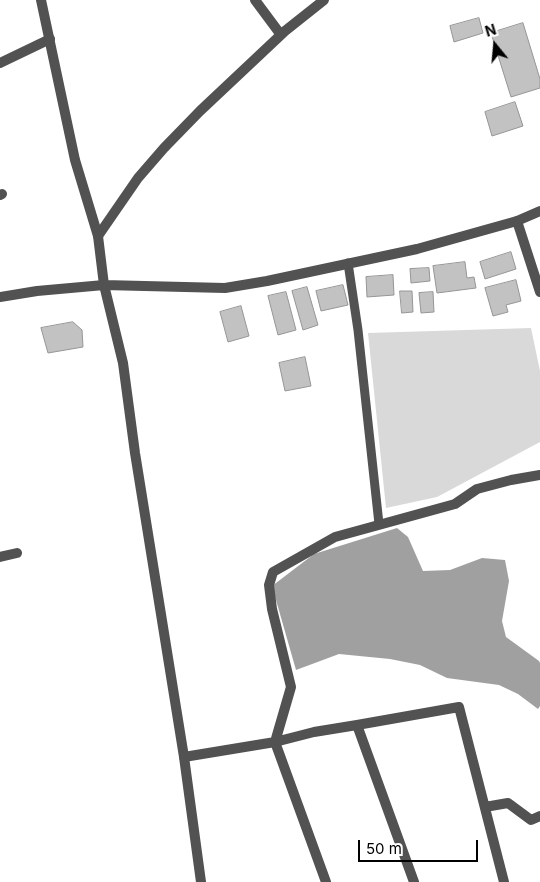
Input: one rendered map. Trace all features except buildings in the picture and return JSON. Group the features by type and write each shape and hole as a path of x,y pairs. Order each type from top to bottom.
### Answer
{"street":[{"path":"41,0 75,160 98,236 104,285 123,363 135,453 184,757 201,882"},
{"path":"255,0 281,35"},
{"path":"98,236 138,178 164,148 200,111 281,35 324,0"},
{"path":"0,63 50,39"},
{"path":"0,297 38,291 104,285 225,288 267,281 417,249 518,221 540,211"},
{"path":"518,221 540,292"},
{"path":"326,882 275,742 290,687 272,609 269,585 273,572 335,537 455,504 477,490 511,480 540,475"},
{"path":"0,558 17,553"},
{"path":"184,757 275,742 314,732 459,707 504,882"},
{"path":"357,725 414,882"},
{"path":"485,807 508,803 531,820 540,816"}],"lane":[{"path":"348,264 358,330 379,524"}],"shaded area":[{"path":"531,328 540,371 540,442 437,497 386,508 368,333"},
{"path":"397,528 408,537 423,571 450,570 482,558 505,560 509,581 502,621 506,637 540,663 540,706 538,709 518,694 499,685 447,678 420,665 390,659 339,654 296,670 272,586 314,554"}]}
